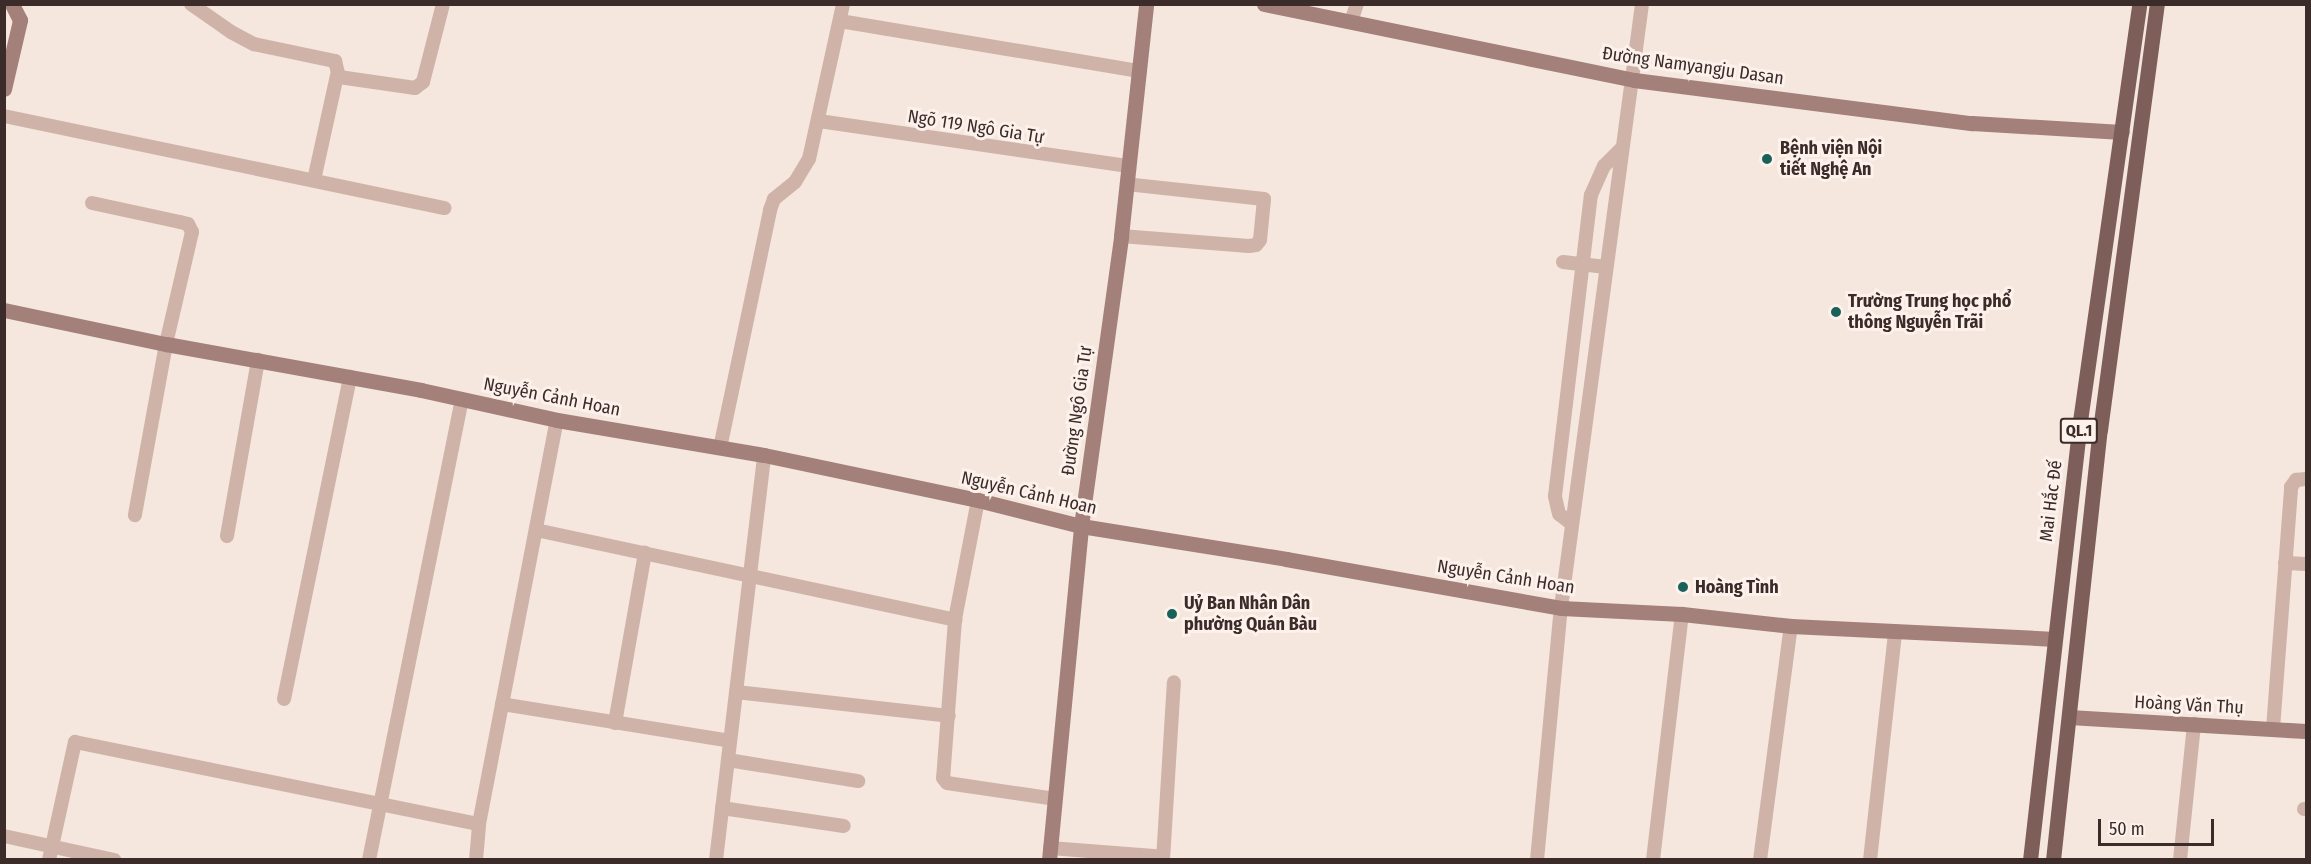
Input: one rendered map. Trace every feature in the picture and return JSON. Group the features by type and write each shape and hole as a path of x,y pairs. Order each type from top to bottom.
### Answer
{"main road":[{"name":"Mai Hắc Đế","path":"2030,860 2079,428 2139,4"},
{"name":"QL.1","path":"2053,860 2100,430 2157,4"},
{"path":"2079,428 2100,430"}],"street":[{"path":"4,8 10,4 20,20 4,89"},
{"path":"191,4 231,32 255,44 335,61 337,75 314,180"},
{"path":"337,75 411,88 421,86 442,4"},
{"path":"720,448 770,210 774,199 795,182 809,159 843,4"},
{"name":"Đường Ngô Gia Tự","path":"1049,854 1081,526 1121,236 1146,4"},
{"name":"Đường Namyangju Dasan","path":"1264,4 1632,79 1971,123 2122,132"},
{"path":"1351,22 1357,4"},
{"path":"1537,860 1561,608 1642,4"},
{"path":"840,21 1138,71"},
{"path":"4,116 445,208"},
{"name":"Ngõ 119 Ngô Gia Tự","path":"819,121 1129,166"},
{"path":"1572,524 1560,514 1555,496 1591,195 1604,166 1621,149"},
{"path":"1121,236 1249,246 1256,245 1260,240 1264,199 1127,184"},
{"path":"92,203 180,222 191,228 192,232 166,344 135,515"},
{"path":"1563,262 1606,267"},
{"name":"Nguyễn Cảnh Hoan","path":"4,310 166,344 462,399 557,420 764,455 978,500 1081,526 1286,559 1561,608 1682,614 1791,626 2055,639"},
{"path":"227,536 258,360"},
{"path":"284,699 350,377"},
{"path":"369,860 462,399"},
{"path":"476,860 479,824 557,420"},
{"path":"716,860 764,455"},
{"path":"2273,729 2290,487 2296,480 2307,480"},
{"path":"978,500 955,620 944,782 1055,799"},
{"path":"536,530 955,620"},
{"path":"615,723 645,553"},
{"path":"2285,563 2307,564"},
{"path":"1653,860 1682,614"},
{"path":"1760,860 1791,626"},
{"path":"1870,860 1895,632"},
{"path":"1049,854 1154,855 1163,860 1174,682"},
{"path":"736,692 949,716"},
{"path":"502,704 730,741"},
{"name":"Hoàng Văn Thụ","path":"2069,717 2307,731"},
{"path":"2180,860 2194,724"},
{"path":"51,853 75,742 479,824"},
{"path":"728,760 858,781"},
{"path":"722,808 844,826"},
{"path":"4,836 51,853 114,860"}],"place":[{"name":"Bệnh viện Nội tiết Nghệ An","path":"1767,159"},
{"name":"Trường Trung học phổ thông Nguyễn Trãi","path":"1836,312"},
{"name":"Hoàng Tình","path":"1683,587"},
{"name":"Uỷ Ban Nhân Dân phường Quán Bàu","path":"1172,614"}]}
